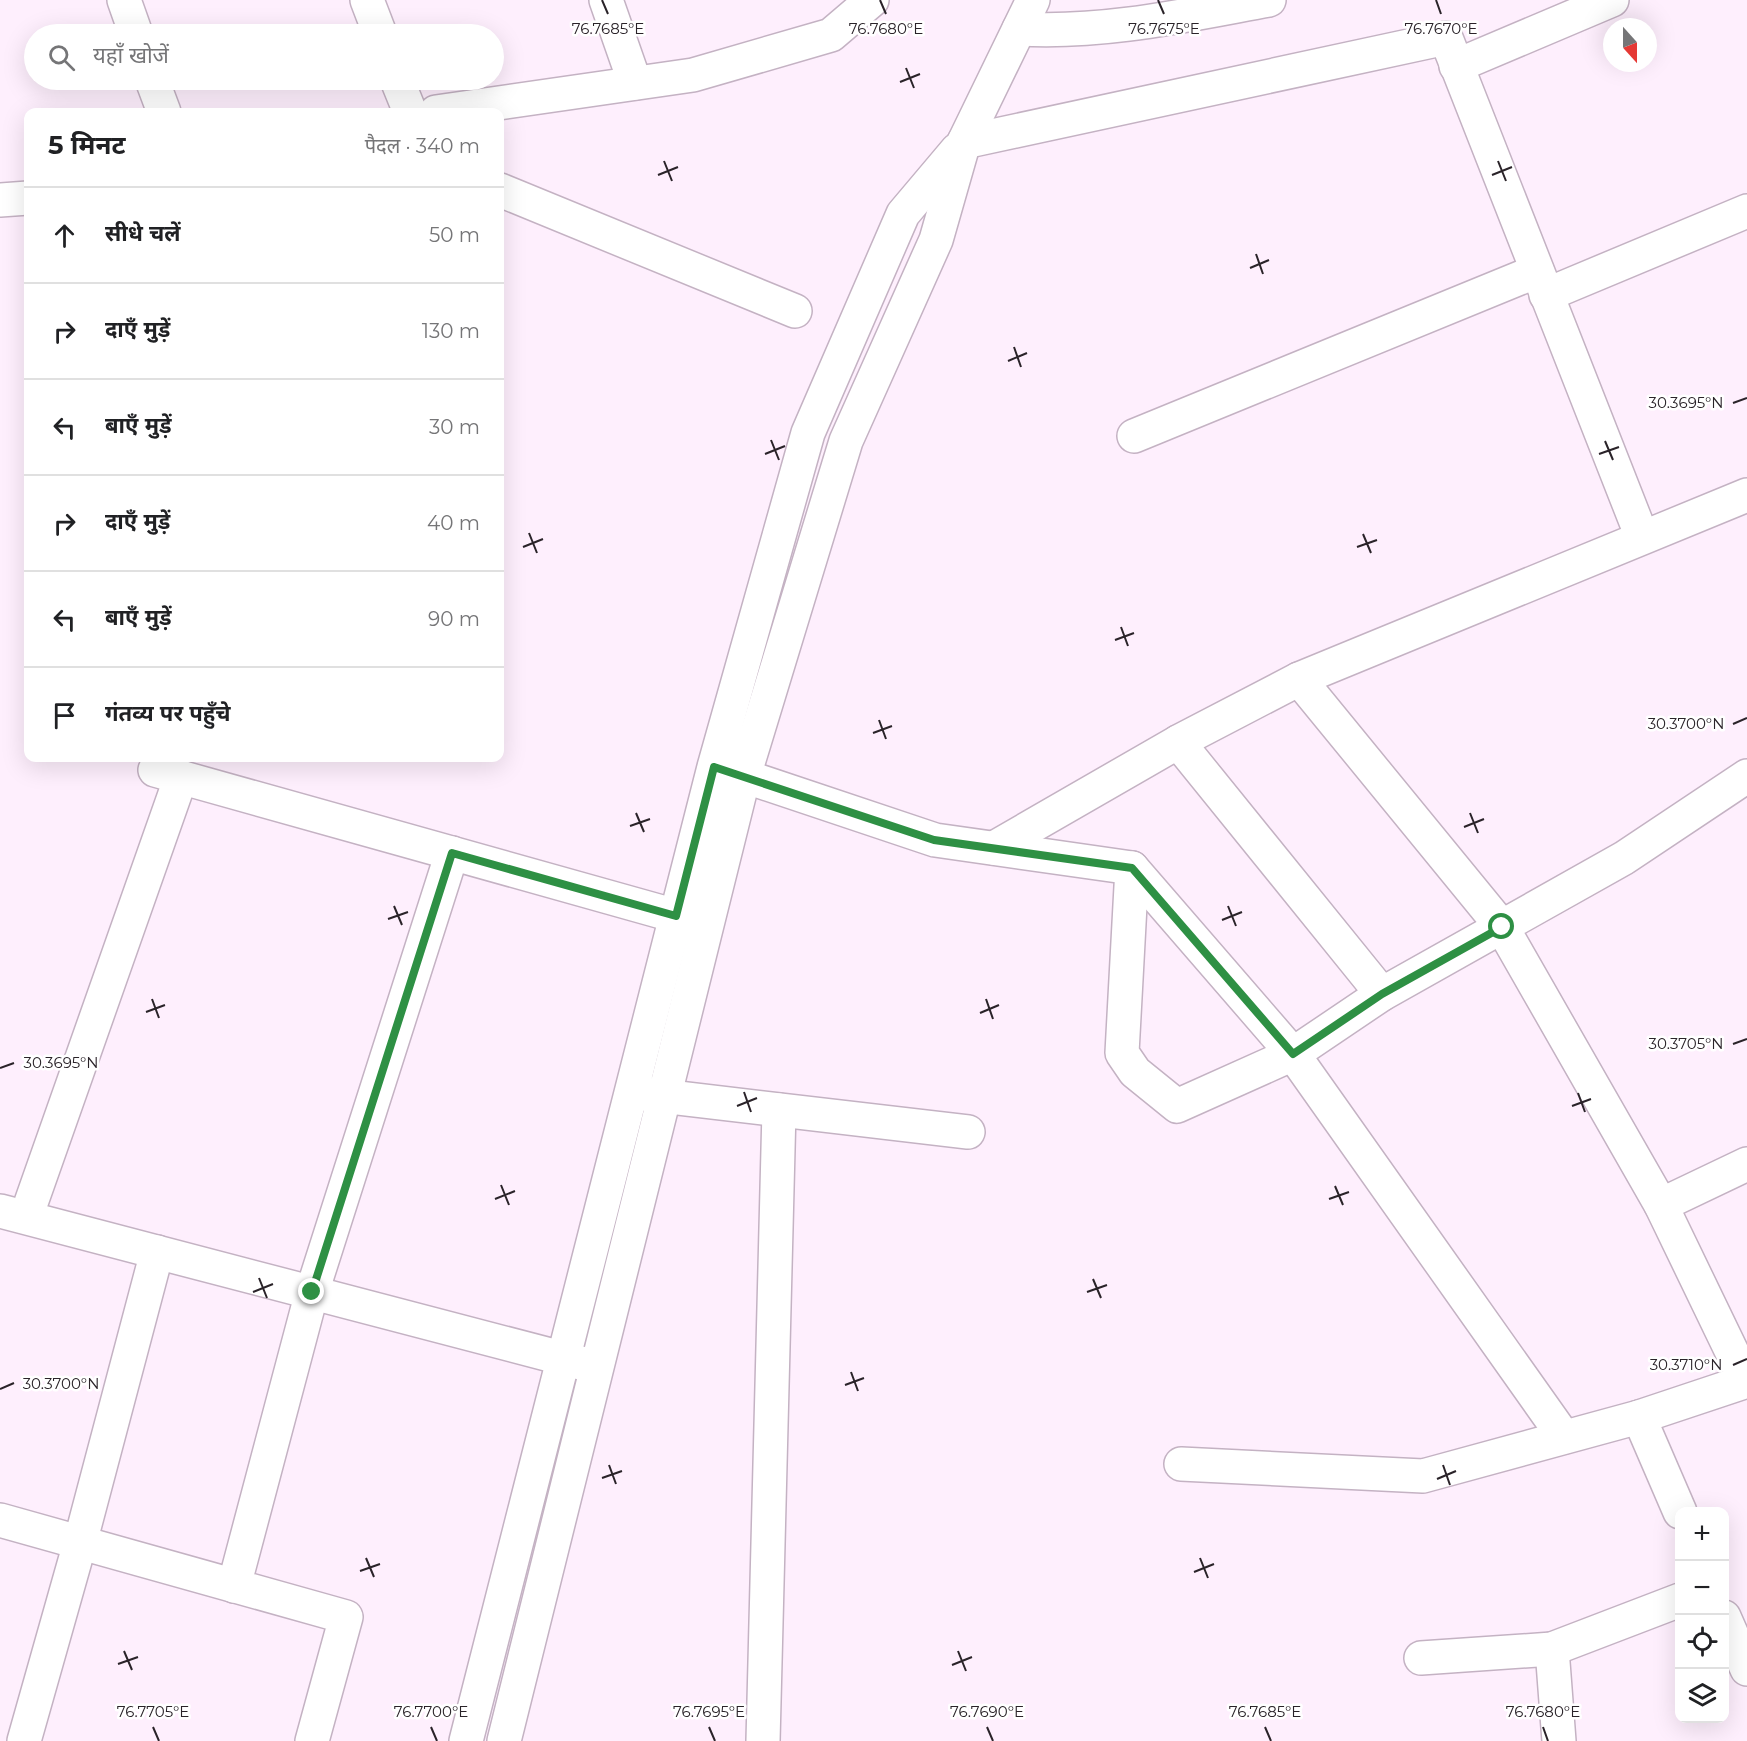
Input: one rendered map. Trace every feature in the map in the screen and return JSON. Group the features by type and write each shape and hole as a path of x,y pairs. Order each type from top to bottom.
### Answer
{"street":[{"path":"124,0 132,24"},
{"path":"367,0 376,24"},
{"path":"606,0 635,84"},
{"path":"464,108 693,75 831,35 872,0"},
{"path":"466,1741 563,1359 647,1094 729,772 808,433 903,214 964,142 1033,0"},
{"path":"1019,29 1043,31 1138,24 1269,0"},
{"path":"1456,66 1612,0"},
{"path":"964,142 1446,38 1642,537"},
{"path":"156,90 162,108"},
{"path":"401,90 408,108"},
{"path":"504,192 795,311"},
{"path":"0,200 24,198"},
{"path":"1134,436 1542,283 1747,211"},
{"path":"994,848 1178,742 1299,679 1747,495"},
{"path":"1181,1464 1423,1476 1639,1417 1747,1381 1661,1205 1502,927 1299,679"},
{"path":"1178,742 1382,994"},
{"path":"729,772 934,840 1132,868 1293,1054 1564,1437"},
{"path":"504,1741 596,1367 647,1094 676,916 729,772"},
{"path":"596,1367 13,1214 168,774 676,916"},
{"path":"1132,868 1122,1053 1135,1072 1177,1106 1293,1054 1382,994 1624,858 1747,776"},
{"path":"234,1586 312,1292 452,853"},
{"path":"647,1094 968,1132"},
{"path":"763,1741 779,1110"},
{"path":"1661,1205 1747,1164"},
{"path":"24,1741 80,1543 157,1252"},
{"path":"1639,1417 1678,1507"},
{"path":"0,1520 346,1617 312,1741"},
{"path":"1421,1658 1552,1650 1675,1602"},
{"path":"1729,1626 1747,1669"},
{"path":"1552,1650 1559,1741"}],"route":[{"path":"312,1292 452,853 676,916 714,767 934,840 1132,868 1293,1054 1382,994 1502,927"}]}
